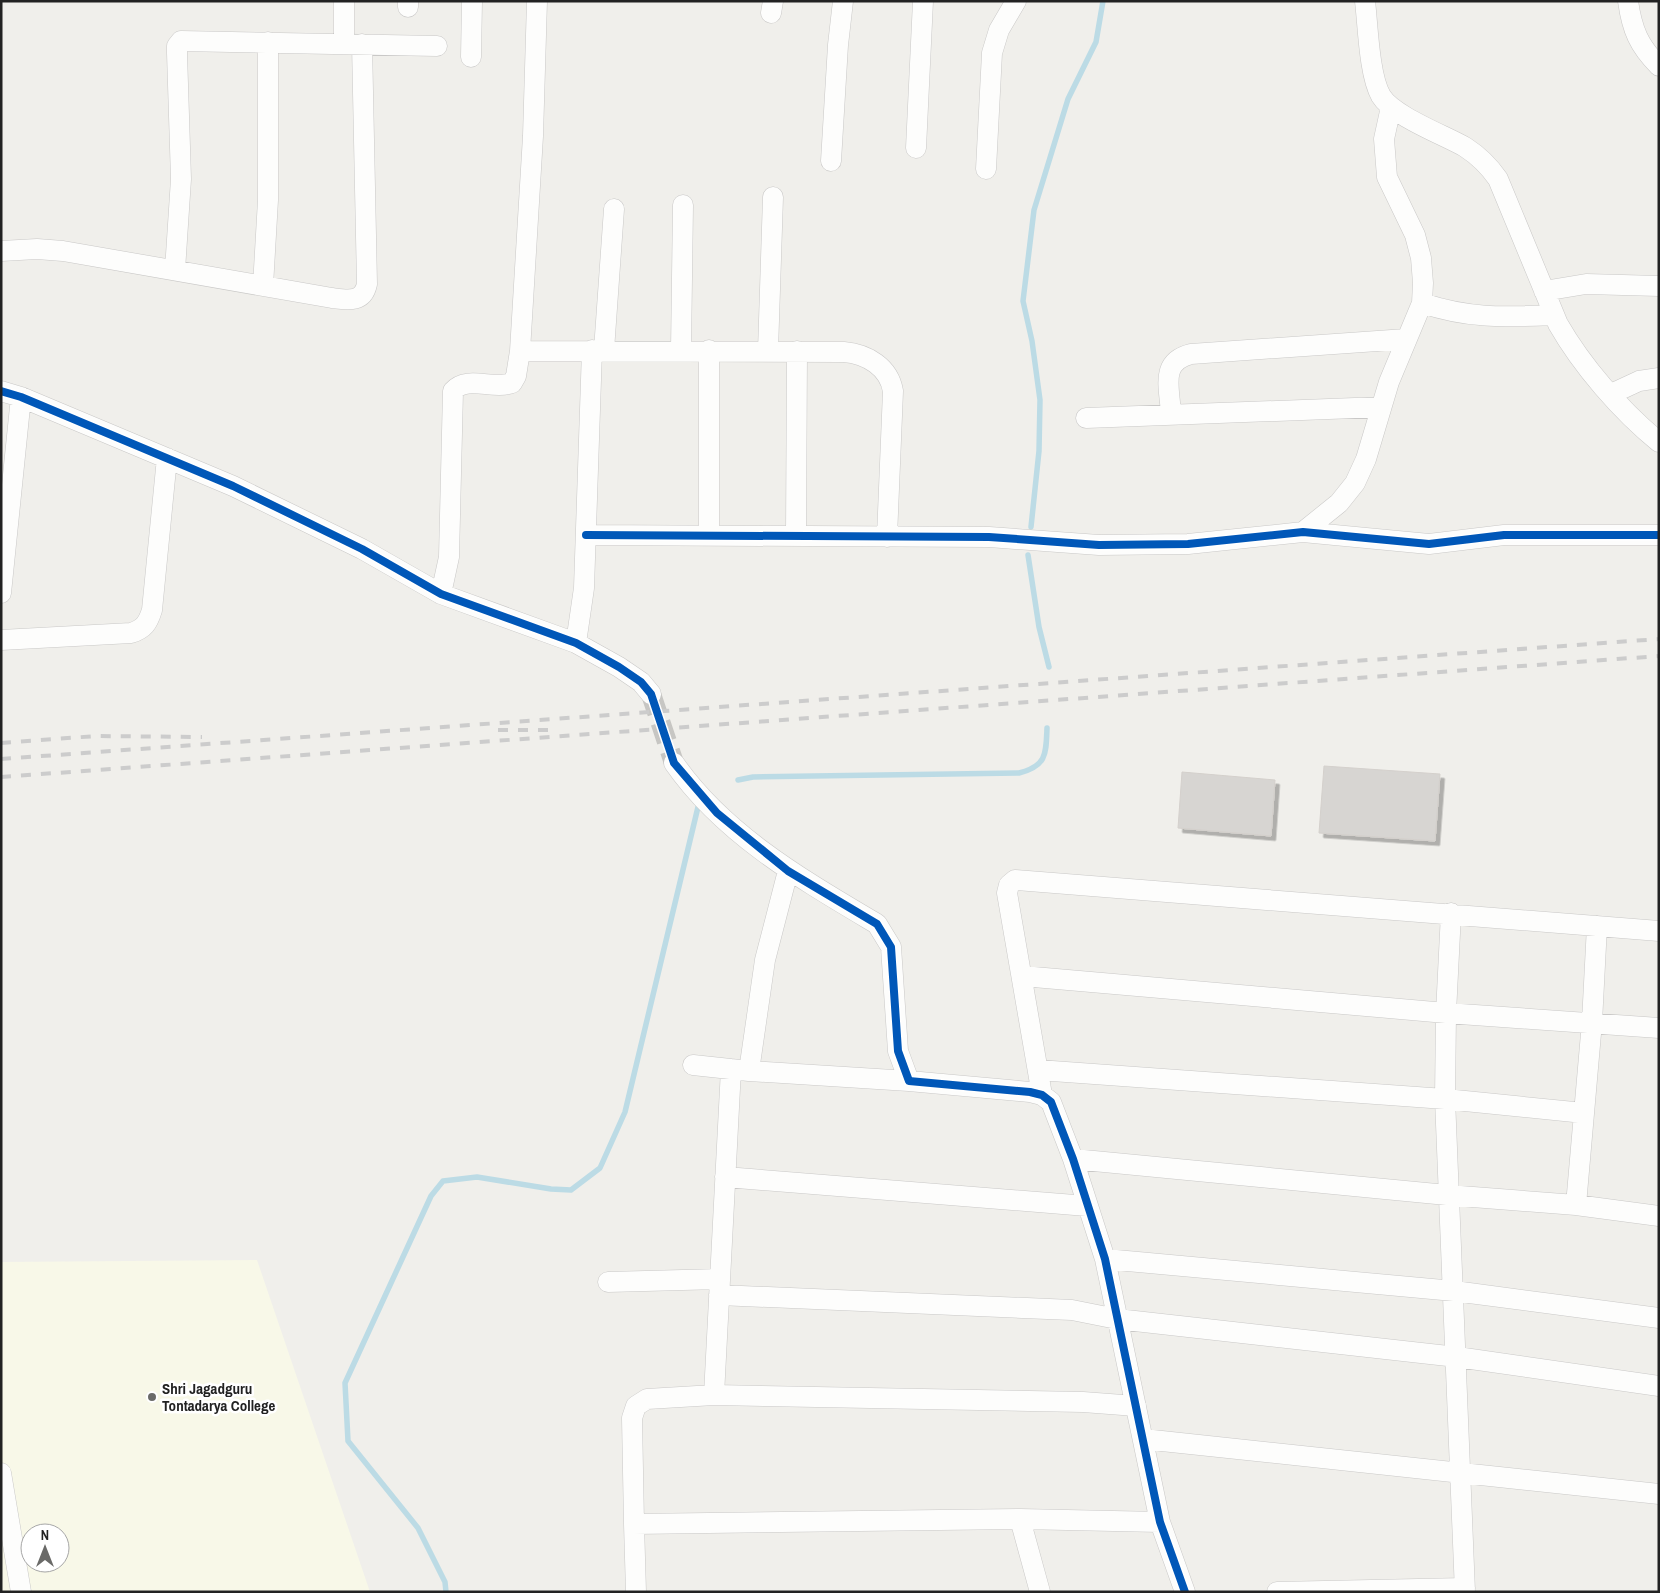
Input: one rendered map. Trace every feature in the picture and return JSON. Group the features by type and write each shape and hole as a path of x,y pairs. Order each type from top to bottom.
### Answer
{"street":[{"path":"1,251 37,249 62,251 350,300 358,298 365,291 367,274 353,44 344,1"},
{"path":"471,57 472,1"},
{"path":"441,594 449,557 453,391 458,384 465,383 498,385 512,383 516,376 520,351 533,136 537,1"},
{"path":"831,161 838,45 843,1"},
{"path":"916,148 923,1"},
{"path":"986,169 992,52 999,30 1016,1"},
{"path":"1365,1 1376,78 1381,95 1391,107 1466,148 1486,163 1498,179 1554,315 1570,346 1610,394 1659,442"},
{"path":"1628,1 1634,30 1644,51 1659,66"},
{"path":"175,270 180,179 177,46 180,41 437,46"},
{"path":"263,286 268,200 268,42"},
{"path":"1303,532 1339,502 1356,482 1366,459 1381,407 1406,339 1422,303 1421,258 1416,235 1386,176 1384,140 1391,107"},
{"path":"768,351 773,197"},
{"path":"681,350 682,205"},
{"path":"576,643 584,588 598,350 614,209"},
{"path":"1544,291 1586,284 1659,286"},
{"path":"1422,303 1451,312 1483,316 1554,315"},
{"path":"1172,415 1169,373 1172,364 1179,357 1192,354 1406,339"},
{"path":"709,535 710,350"},
{"path":"520,351 797,351 854,353 867,357 886,372 892,380 887,537"},
{"path":"796,536 797,351"},
{"path":"1610,394 1639,381 1659,378"},
{"path":"1,391 21,397 233,486 336,537 441,594 576,643 619,667 641,682 652,694"},
{"path":"1,593 21,397"},
{"path":"1086,418 1381,407"},
{"path":"1,640 131,633 141,630 148,621 152,610 168,458"},
{"path":"586,534 990,537 1099,545 1188,544 1303,532 1429,544 1504,535 1659,535"},
{"path":"674,763 717,813 788,871 877,924 885,934 891,947 898,1052 909,1081"},
{"path":"714,1395 725,1177 740,1070 788,871"},
{"path":"1042,1095 1006,893 1009,885 1015,880 1451,913 1659,931"},
{"path":"1277,1592 1465,1590 1454,1291 1447,1196 1446,1013 1451,913"},
{"path":"1576,1205 1592,1022 1597,926"},
{"path":"1022,976 1446,1013 1659,1028"},
{"path":"693,1065 740,1070 909,1081 1042,1095 1051,1102 1073,1159 1104,1259 1160,1522 1186,1592"},
{"path":"1038,1070 1445,1099 1584,1113"},
{"path":"1073,1159 1447,1196 1576,1205 1659,1216"},
{"path":"725,1177 1087,1206"},
{"path":"1104,1259 1454,1291 1659,1318"},
{"path":"608,1282 720,1287 1072,1310 1117,1319 1457,1357 1659,1386"},
{"path":"636,1592 632,1418 636,1406 647,1399 714,1395 1083,1402 1136,1406"},
{"path":"1143,1439 1659,1494"},
{"path":"1,1473 21,1592"},
{"path":"634,1524 1020,1519 1160,1522"},
{"path":"1020,1519 1040,1592"}],"shaded area":[{"name":"Shri Jagadguru Tontadarya College","path":"257,1260 370,1592 1,1592 1,1262"}],"building":[{"path":"1324,766 1440,774 1435,841 1319,833"},
{"path":"1182,772 1275,780 1271,836 1178,828"}],"waterway":[{"path":"1031,527 1039,451 1040,400 1032,341 1023,301 1034,210 1068,99 1096,42 1103,1"},
{"path":"1028,555 1039,627 1049,667"},
{"path":"738,780 753,777 1019,773 1040,763 1045,752 1047,728"},
{"path":"446,1592 445,1582 418,1528 348,1441 345,1383 431,1196 443,1181 477,1177 551,1189 571,1190 600,1168 625,1112 698,807"}],"tunnel":[{"path":"651,694 674,763"}],"railway":[{"path":"1,759 1659,639"},
{"path":"1,777 1659,656"},
{"path":"498,730 550,730"},
{"path":"1,743 96,736 202,737"}],"cycle path":[{"path":"1,391 21,397 233,486 362,549 441,594 576,643 619,667 641,682 651,694 674,763 717,813 788,871 877,924 891,947 898,1051 909,1081 1030,1092 1042,1095 1051,1102 1073,1159 1105,1259 1160,1522 1185,1592"},
{"path":"586,535 989,537 1099,545 1188,544 1303,532 1429,544 1504,535 1659,535"}],"place":[{"name":"Shri Jagadguru Tontadarya College","path":"152,1397"}]}
